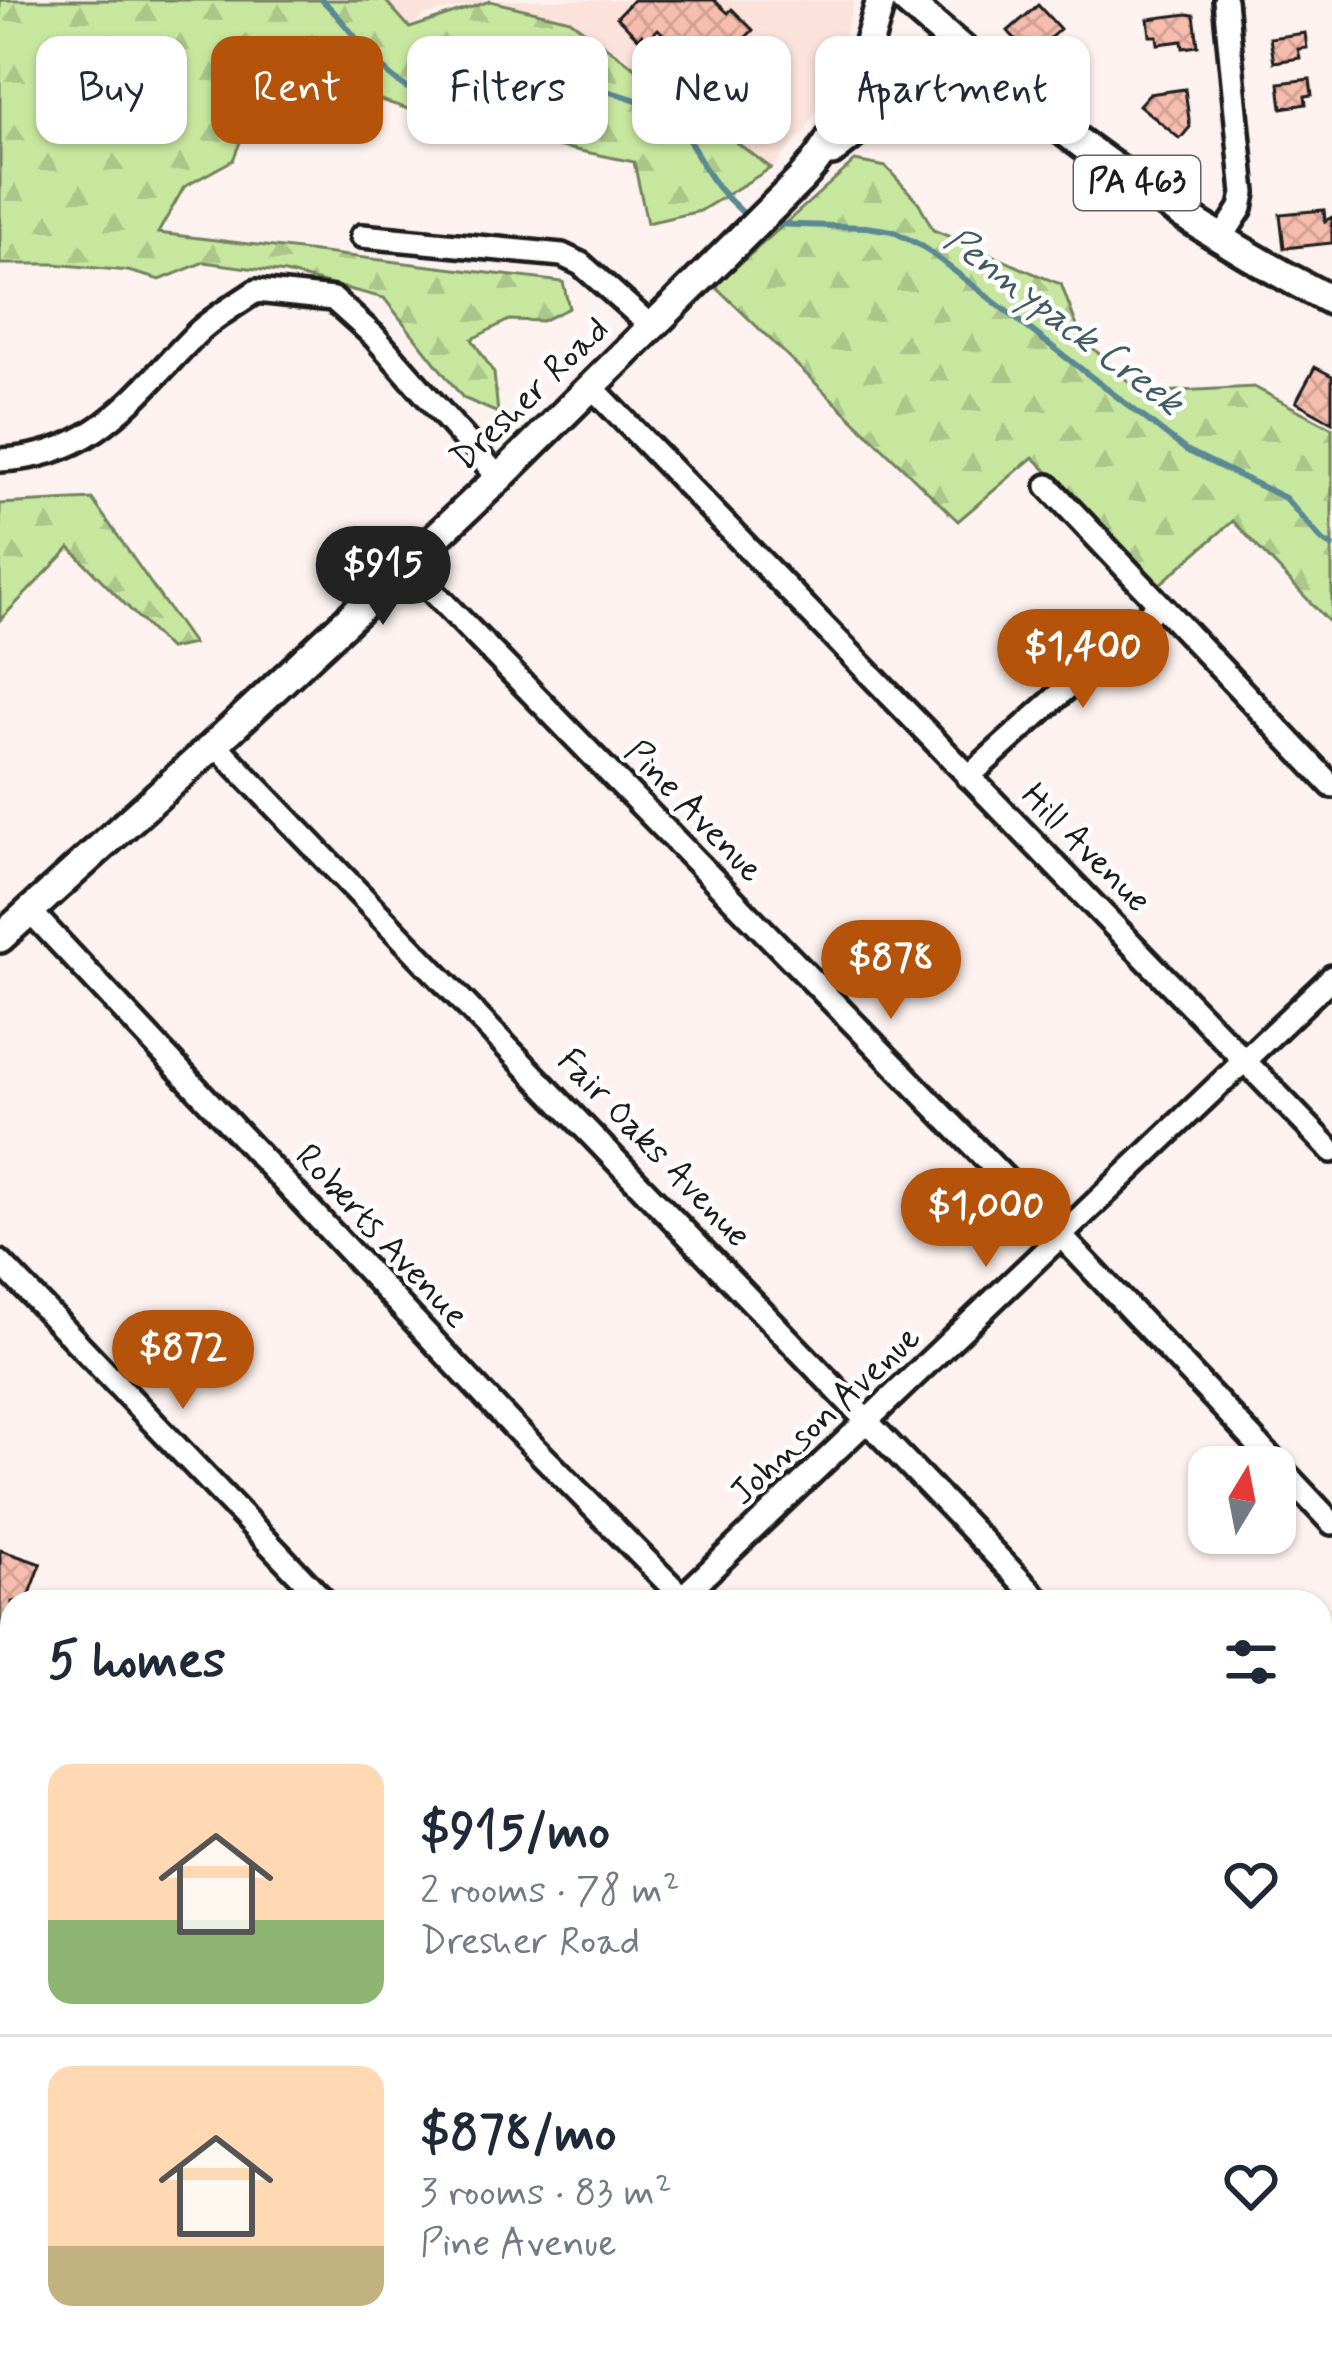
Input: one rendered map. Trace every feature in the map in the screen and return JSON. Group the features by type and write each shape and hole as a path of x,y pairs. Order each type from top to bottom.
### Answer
{"main road":[{"name":"Dresher Road","path":"0,938 499,478 808,172 852,101 881,0"},
{"name":"PA 463","path":"905,0 946,36"},
{"path":"808,172 842,144"},
{"name":"PA 463","path":"1082,144 1221,239 1332,301"}],"street":[{"path":"1221,239 1241,208 1244,193 1225,0"},
{"path":"362,236 562,256 581,264 652,328"},
{"path":"0,460 25,459 78,444 160,376 198,332 256,291 333,299 373,335 499,478"},
{"name":"Hill Avenue","path":"591,386 1332,1151"},
{"path":"1048,486 1332,786"},
{"name":"Pine Avenue","path":"405,563 1062,1237 1332,1523"},
{"path":"968,777 1160,604"},
{"name":"Fair Oaks Avenue","path":"215,744 1030,1590"},
{"name":"Roberts Avenue","path":"31,912 672,1590"},
{"name":"Johnson Avenue","path":"693,1590 1332,977"},
{"path":"0,1262 314,1590"}],"shaded area":[{"path":"378,0 854,3 844,36 815,36 815,112 805,132 771,168 735,144 791,144 791,36 632,36 632,74 608,58 608,36 575,36 490,1 424,15 406,32"}],"green space":[{"path":"0,0 385,0 410,28 490,1 570,20 592,36 407,36 407,109 383,101 383,36 211,36 211,144 239,144 233,160 184,187 158,233 563,282 569,308 542,321 509,320 472,339 494,373 498,413 463,398 384,298 285,273 204,262 160,280 128,271 0,264"},
{"path":"608,48 632,66 632,144 738,144 771,168 700,211 647,223 634,162 547,144 608,144"},
{"path":"855,161 886,167 919,203 933,230 1061,284 1081,337 1141,393 1254,387 1332,428 1332,625 1233,521 1160,584 1033,457 958,521 715,286"},
{"path":"92,499 193,644 169,649 70,548 0,620 0,504"}],"building":[{"path":"633,0 714,0 728,13 732,9 753,30 747,36 665,36 658,29 651,36 636,36 617,17"},
{"path":"1038,5 1060,29 1052,36 1012,36 1008,31"},
{"path":"1194,15 1198,46 1183,48 1182,41 1158,44 1157,36 1150,36 1148,19"},
{"path":"1305,33 1307,48 1298,49 1300,58 1274,62 1270,38"},
{"path":"1310,79 1312,95 1305,96 1306,104 1282,108 1279,83"},
{"path":"1185,89 1190,127 1180,139 1139,105 1149,94"},
{"path":"1324,210 1325,221 1332,217 1332,243 1284,248 1280,214"},
{"path":"1315,367 1332,376 1332,422 1296,402"},
{"path":"0,1550 41,1564 31,1590 0,1590"}],"waterway":[{"name":"Pennypack Creek","path":"322,0 387,73 428,96 460,98 551,83 645,103 679,127 717,186 749,219"},
{"name":"Pennypack Creek","path":"767,224 866,227 892,231 922,246 1186,450 1285,498 1332,546"}]}
